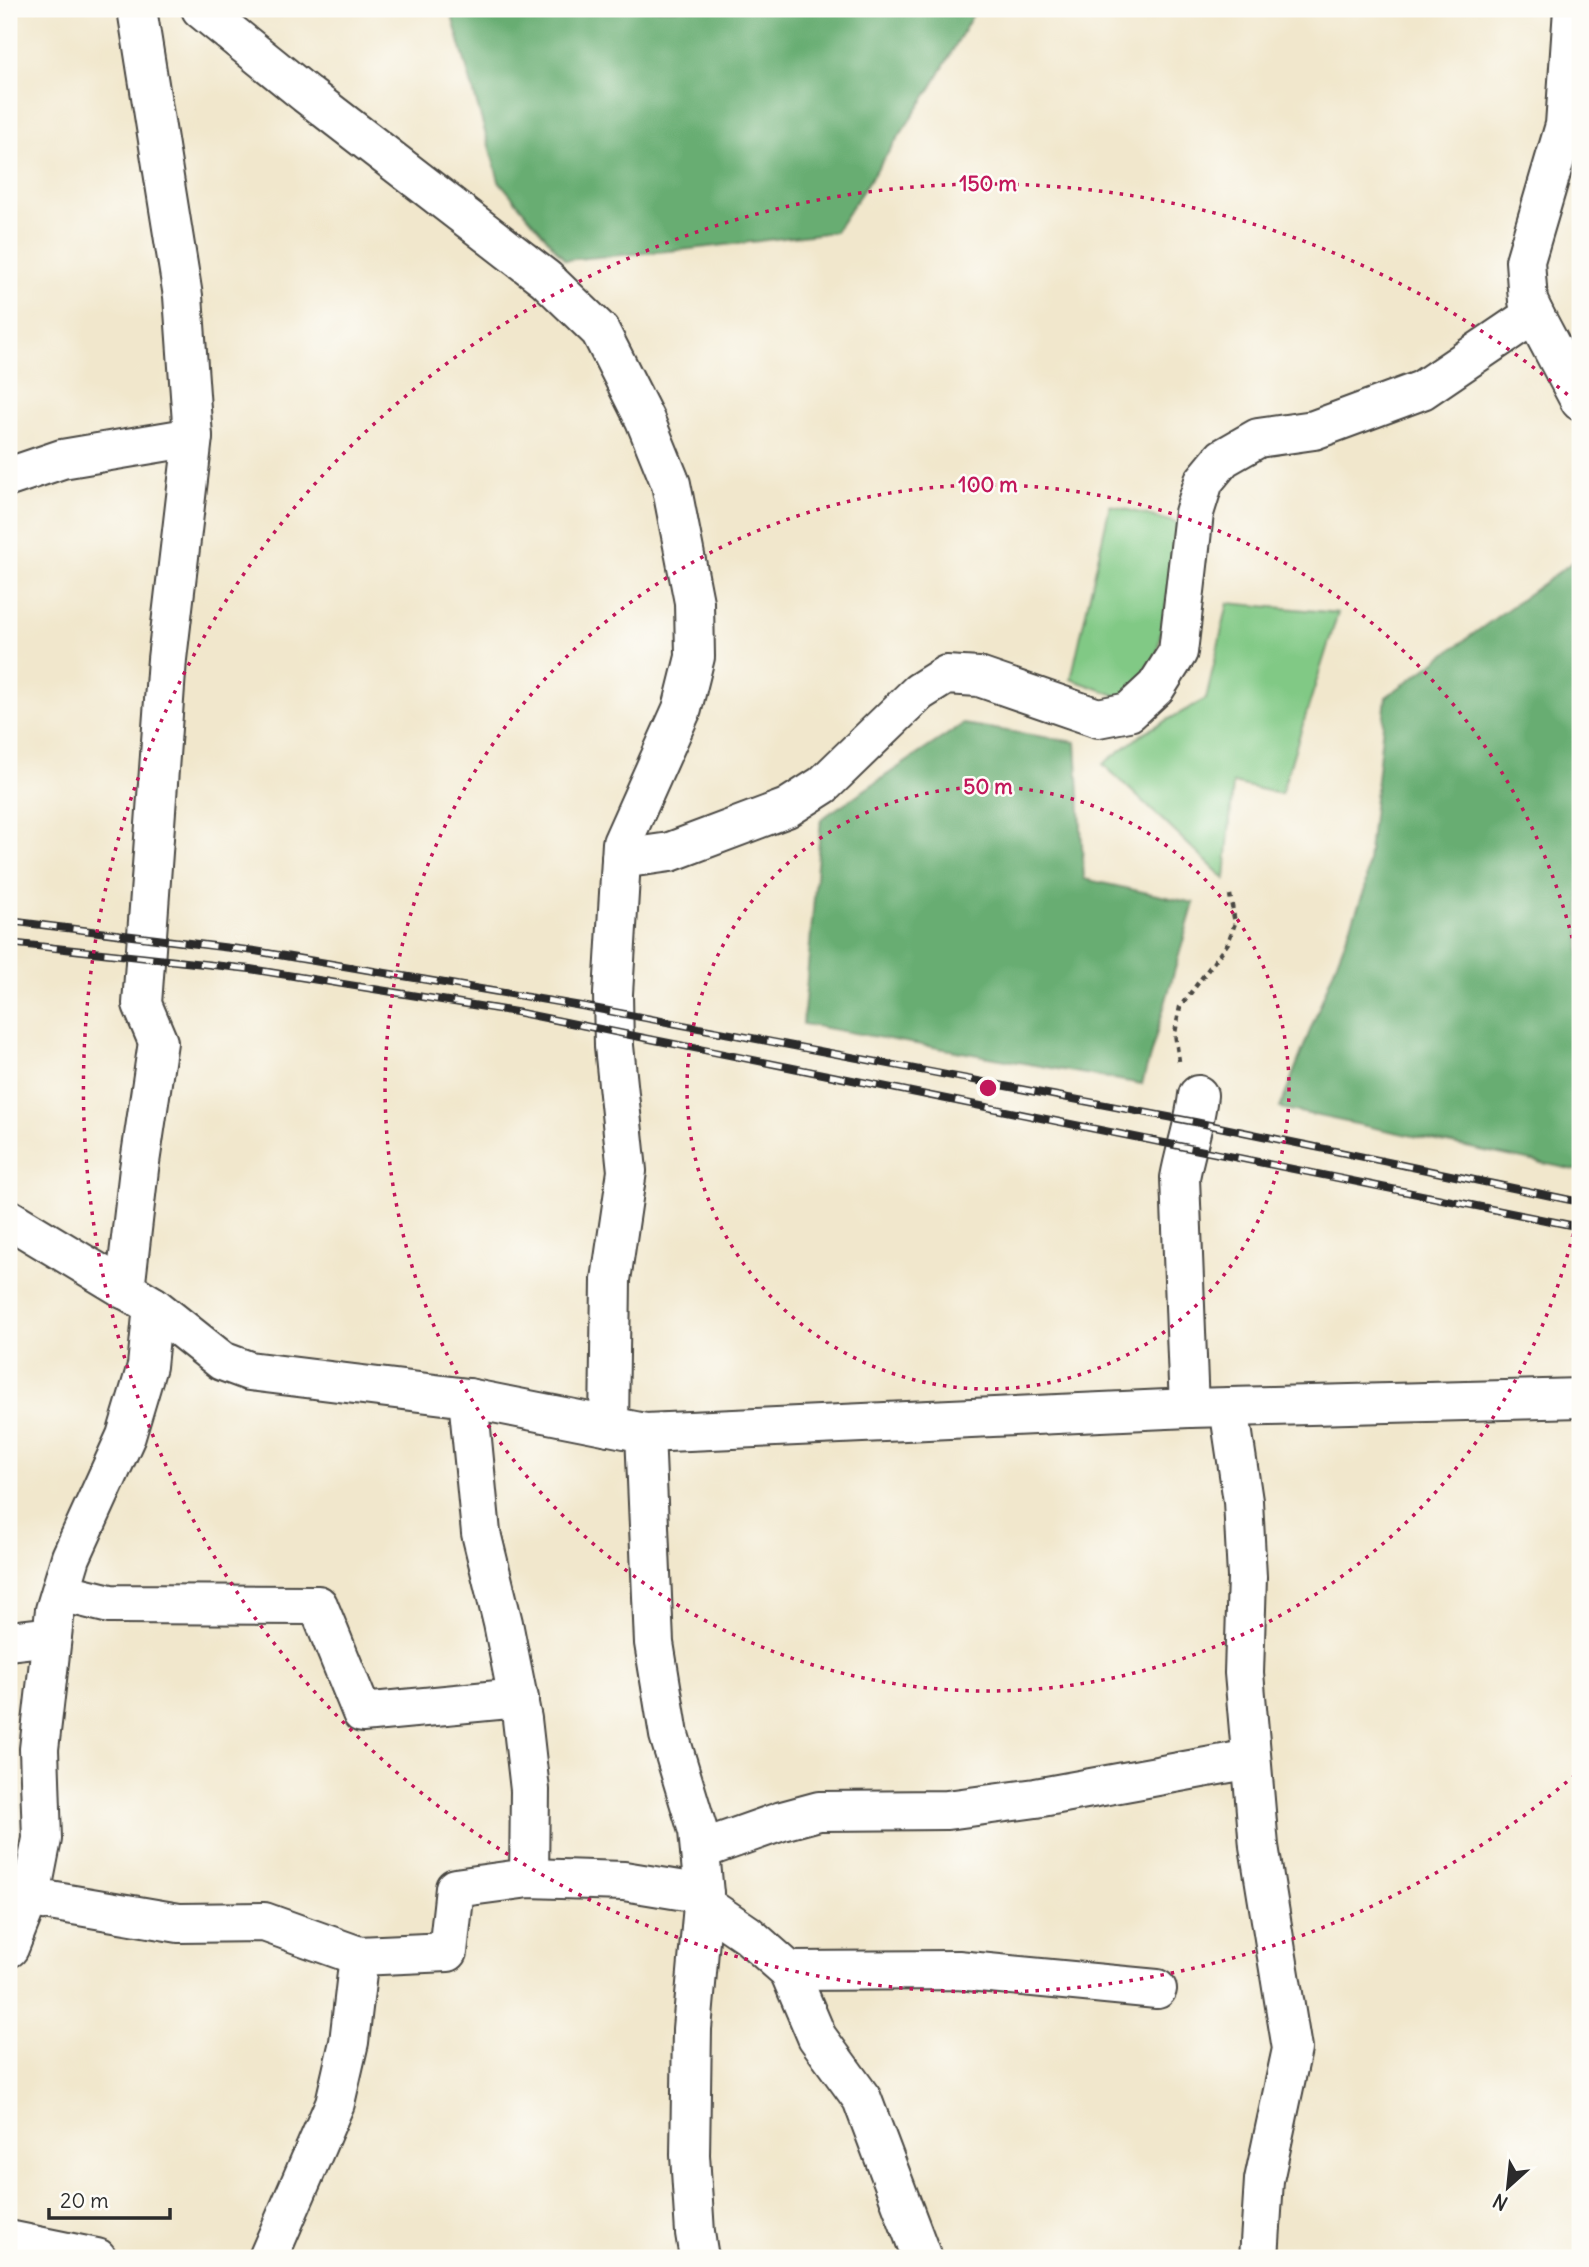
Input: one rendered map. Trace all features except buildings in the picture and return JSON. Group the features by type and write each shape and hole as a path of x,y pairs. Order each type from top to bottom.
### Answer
{"street":[{"path":"9,1948 19,1896 43,1839 39,1749 55,1610 71,1558 127,1436 147,1366 139,1298 139,1169 158,1042 142,1004 167,659 193,437 183,296 136,9"},
{"path":"201,9 306,94 546,279 600,331 645,420 671,484 694,602 695,657 682,709 622,843 613,994 614,1046 627,1171 611,1280 654,1643 669,1735 698,1831 700,1850 703,1899 692,2029 690,2155 699,2258"},
{"path":"1573,9 1565,125 1525,261 1528,301 1580,401"},
{"path":"621,859 670,852 787,808 823,785 919,692 946,675 979,677 1098,718 1129,712 1156,687 1178,652 1194,513 1204,481 1223,458 1258,438 1314,430 1422,390 1534,314"},
{"path":"9,477 62,459 193,437"},
{"path":"1189,1408 1180,1178 1186,1146 1195,1122 1198,1095"},
{"path":"9,1219 139,1298 222,1361 249,1371 468,1398 627,1429 1189,1408 1580,1398"},
{"path":"468,1398 481,1533 519,1698 530,1790 529,1878"},
{"path":"1228,1407 1243,1501 1247,1577 1244,1673 1259,1846 1292,2049 1264,2180 1259,2258"},
{"path":"61,1592 110,1604 318,1605 362,1713 519,1698"},
{"path":"9,1641 52,1636"},
{"path":"700,1850 819,1811 947,1810 1036,1798 1251,1759"},
{"path":"19,1896 179,1923 264,1922 359,1955 448,1952 455,1888 529,1878 624,1881 703,1899 789,1971 817,2037 862,2099 922,2258"},
{"path":"268,2258 335,2103 349,2042 359,1955"},
{"path":"789,1971 958,1970 1157,1989"},
{"path":"9,2240 97,2258"}],"path":[{"path":"1198,1095 1177,1059 1175,1033 1180,1007 1228,943 1235,923 1230,895"}],"green space":[{"path":"450,9 976,9 932,87 835,232 565,260 499,181"},
{"path":"1110,505 1181,524 1156,659 1126,699 1071,679"},
{"path":"1577,559 1580,561 1580,1171 1280,1108 1365,889 1386,697"},
{"path":"1228,603 1338,613 1281,794 1233,783 1225,879 1103,764 1145,732 1206,699"},
{"path":"963,724 1076,742 1084,879 1194,903 1142,1084 803,1024 821,819"}],"railway":[{"path":"9,921 255,951 593,1008 1195,1122 1580,1202"},
{"path":"9,943 250,969 516,1012 1580,1227"}]}
